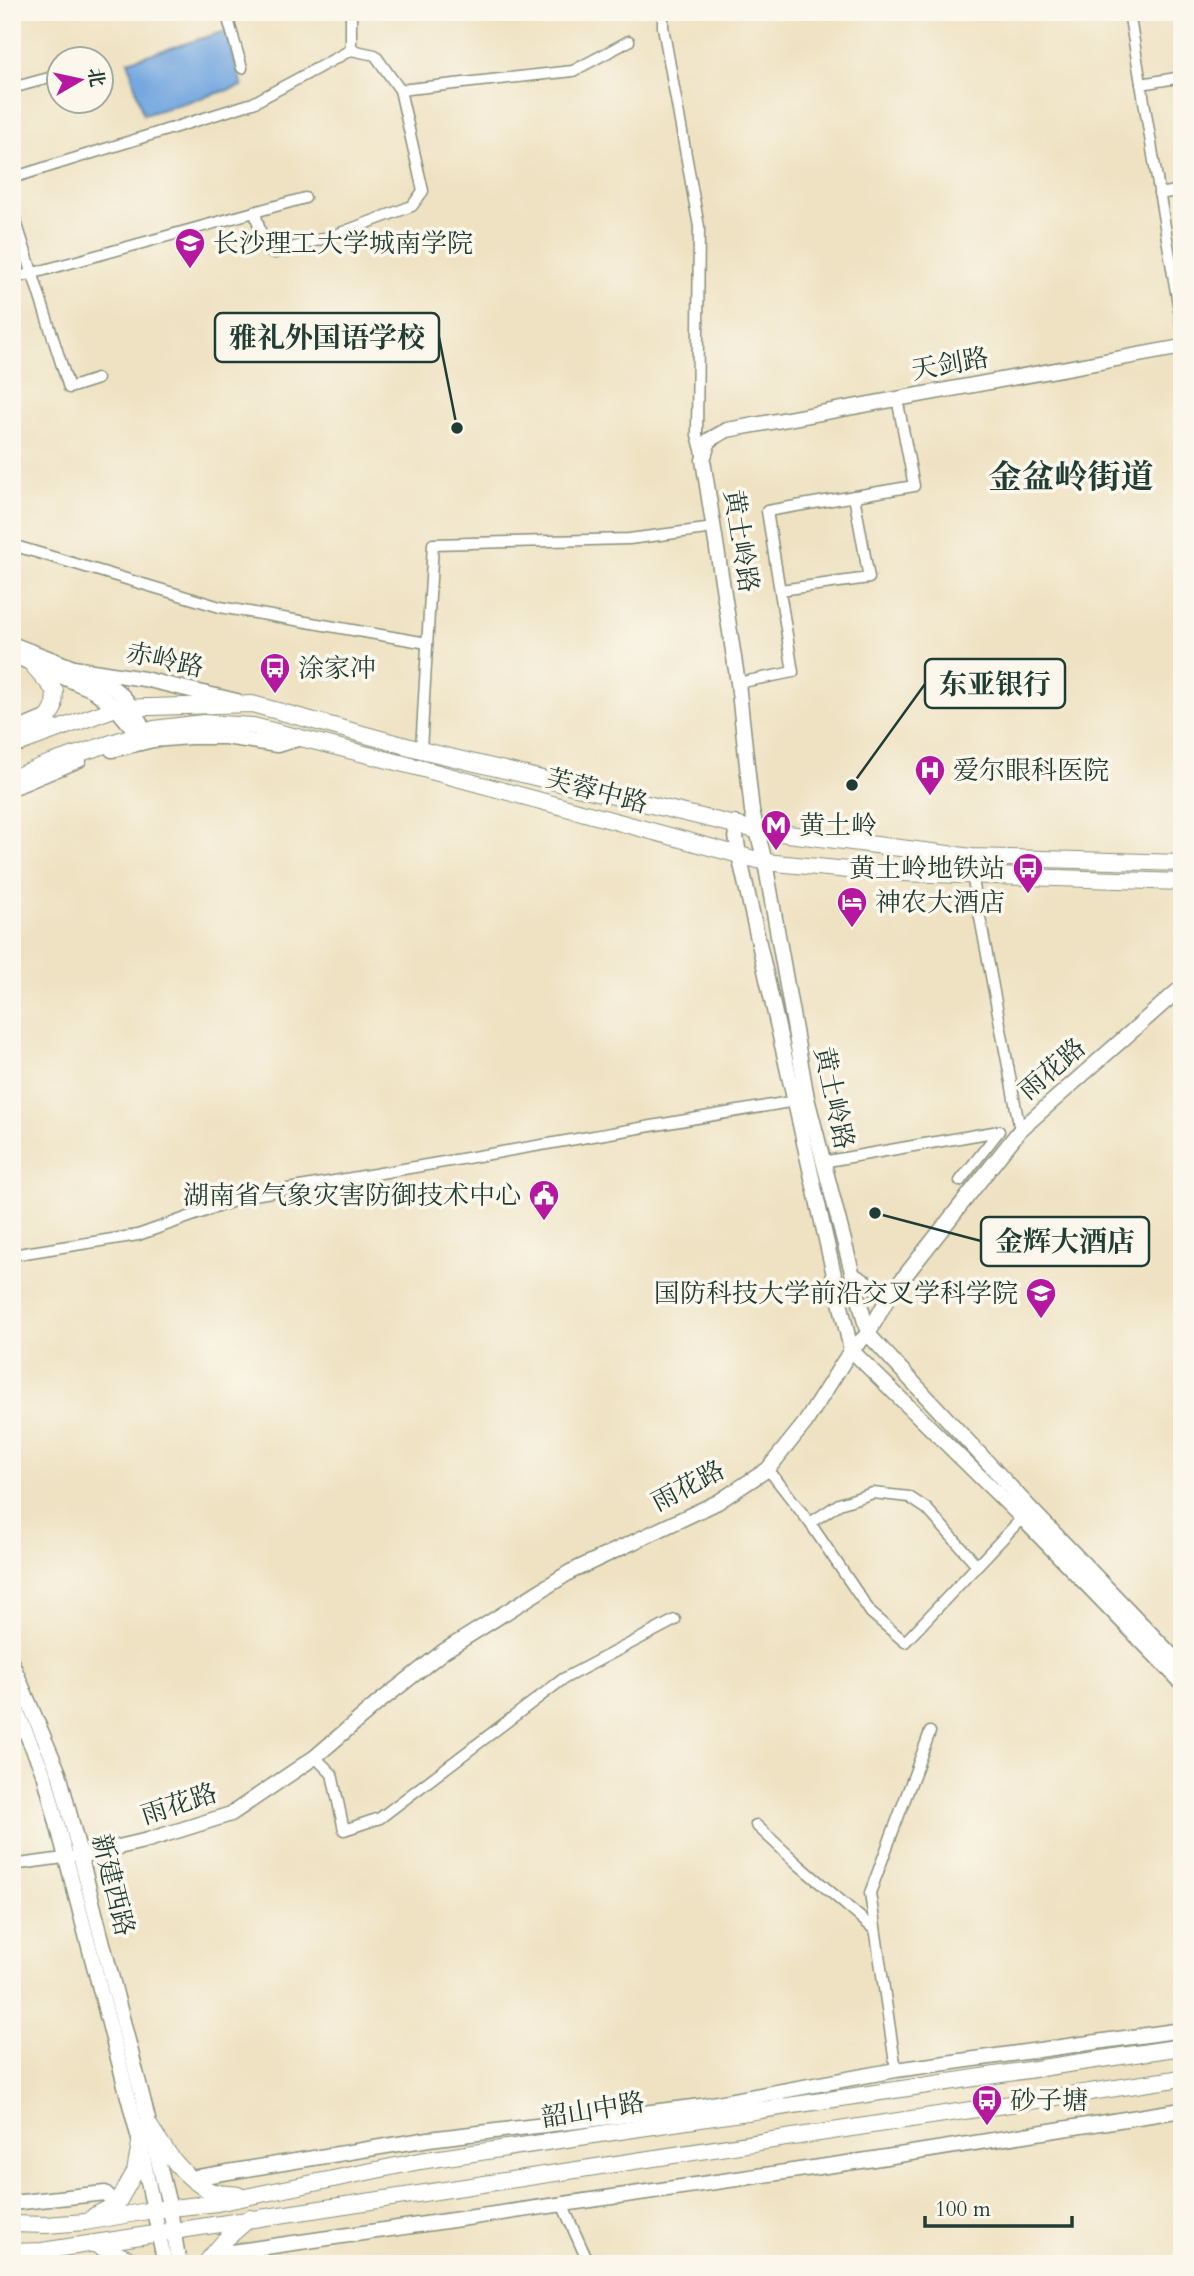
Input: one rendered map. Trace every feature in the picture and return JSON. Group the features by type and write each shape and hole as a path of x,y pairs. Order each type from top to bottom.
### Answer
{"main road":[{"path":"31,663 55,691 54,709 38,735"},
{"name":"芙蓉中路","path":"12,746 124,708 252,704 421,750 756,830 972,857 1182,863"},
{"name":"芙蓉中路","path":"12,778 141,732 203,723 253,726 765,862 869,872 1182,881"},
{"name":"韶山中路","path":"12,2224 85,2222 251,2196 420,2161 1182,2048"},
{"path":"12,2252 42,2251 1182,2078"},
{"path":"149,2125 173,2161 211,2192 251,2196"},
{"path":"85,2222 117,2204 135,2172 140,2143"},
{"path":"208,2259 251,2218"},
{"path":"91,2243 140,2264"}],"street":[{"path":"226,12 242,68"},
{"path":"351,12 351,50"},
{"path":"663,12 699,228 697,435 703,460"},
{"path":"1129,12 1182,328"},
{"path":"400,90 573,72 629,41"},
{"path":"12,178 253,103 351,50 375,55 400,90 423,191 412,206 335,235 275,253 265,250 255,212"},
{"path":"1141,83 1182,78"},
{"path":"12,88 46,79"},
{"path":"1159,194 1182,190"},
{"path":"12,279 305,198"},
{"path":"12,209 69,388 97,379"},
{"name":"天剑路","path":"727,430 1182,347"},
{"path":"738,683 793,672 767,511 914,486 897,398"},
{"name":"黄土岭路","path":"727,430 709,440 703,460 738,683 752,811 765,862 801,1100 851,1350"},
{"path":"780,590 869,578 854,496"},
{"path":"421,750 433,544 629,539 714,528"},
{"path":"12,545 220,607 427,643"},
{"name":"赤岭路","path":"12,644 117,691 124,708 141,732"},
{"name":"赤岭路","path":"12,654 93,690 124,708"},
{"name":"赤岭路","path":"67,667 144,678 252,704"},
{"path":"12,732 50,716"},
{"path":"12,788 87,757 153,740 225,737 277,745 301,738"},
{"name":"黄土岭路","path":"734,823 738,855 801,1100 822,1162 868,1334 1182,1666"},
{"path":"972,875 1020,1130"},
{"name":"雨花路","path":"73,1857 148,1840 231,1814 315,1757 378,1703 456,1644 570,1572 718,1502 768,1469 805,1423 851,1350 868,1334 889,1296 1020,1130 1182,987"},
{"path":"12,1255 138,1235 248,1196 801,1100"},
{"path":"822,1162 999,1131 960,1181"},
{"path":"853,1275 889,1296"},
{"path":"851,1350 1022,1518 1182,1683"},
{"path":"768,1469 810,1523 871,1613 905,1642 1022,1518"},
{"path":"810,1523 839,1504 873,1493 909,1497 927,1509 977,1565"},
{"path":"315,1757 332,1774 344,1830 380,1818 563,1679 675,1620"},
{"name":"新建西路","path":"12,1663 59,1773 73,1857 140,2143 153,2210 167,2231"},
{"name":"新建西路","path":"12,1700 45,1777 73,1857 149,2125 170,2209 167,2231"},
{"path":"896,2070 870,1893 930,1732"},
{"path":"756,1825 876,1930"},
{"path":"12,1865 73,1857"},
{"path":"192,2178 429,2139 701,2106 896,2070 1182,2030"},
{"path":"208,2259 1182,2110"},
{"path":"12,2203 105,2193 117,2204"},
{"path":"562,2204 589,2264"},
{"path":"165,2264 167,2231"},
{"path":"167,2231 179,2264"}],"water":[{"path":"226,31 242,86 143,115 128,61"}],"place":[{"name":"长沙理工大学城南学院","path":"190,270"},
{"name":"雅礼外国语学校","path":"457,428"},
{"name":"涂家冲","path":"275,695"},
{"name":"东亚银行","path":"852,785"},
{"name":"爱尔眼科医院","path":"930,797"},
{"name":"黄土岭","path":"776,852"},
{"name":"黄土岭地铁站","path":"1028,895"},
{"name":"神农大酒店","path":"852,929"},
{"name":"金辉大酒店","path":"875,1213"},
{"name":"湖南省气象灾害防御技术中心","path":"544,1222"},
{"name":"国防科技大学前沿交叉学科学院","path":"1041,1320"},
{"name":"砂子塘","path":"987,2127"}],"district":[{"name":"金盆岭街道","path":"1071,477"}]}
